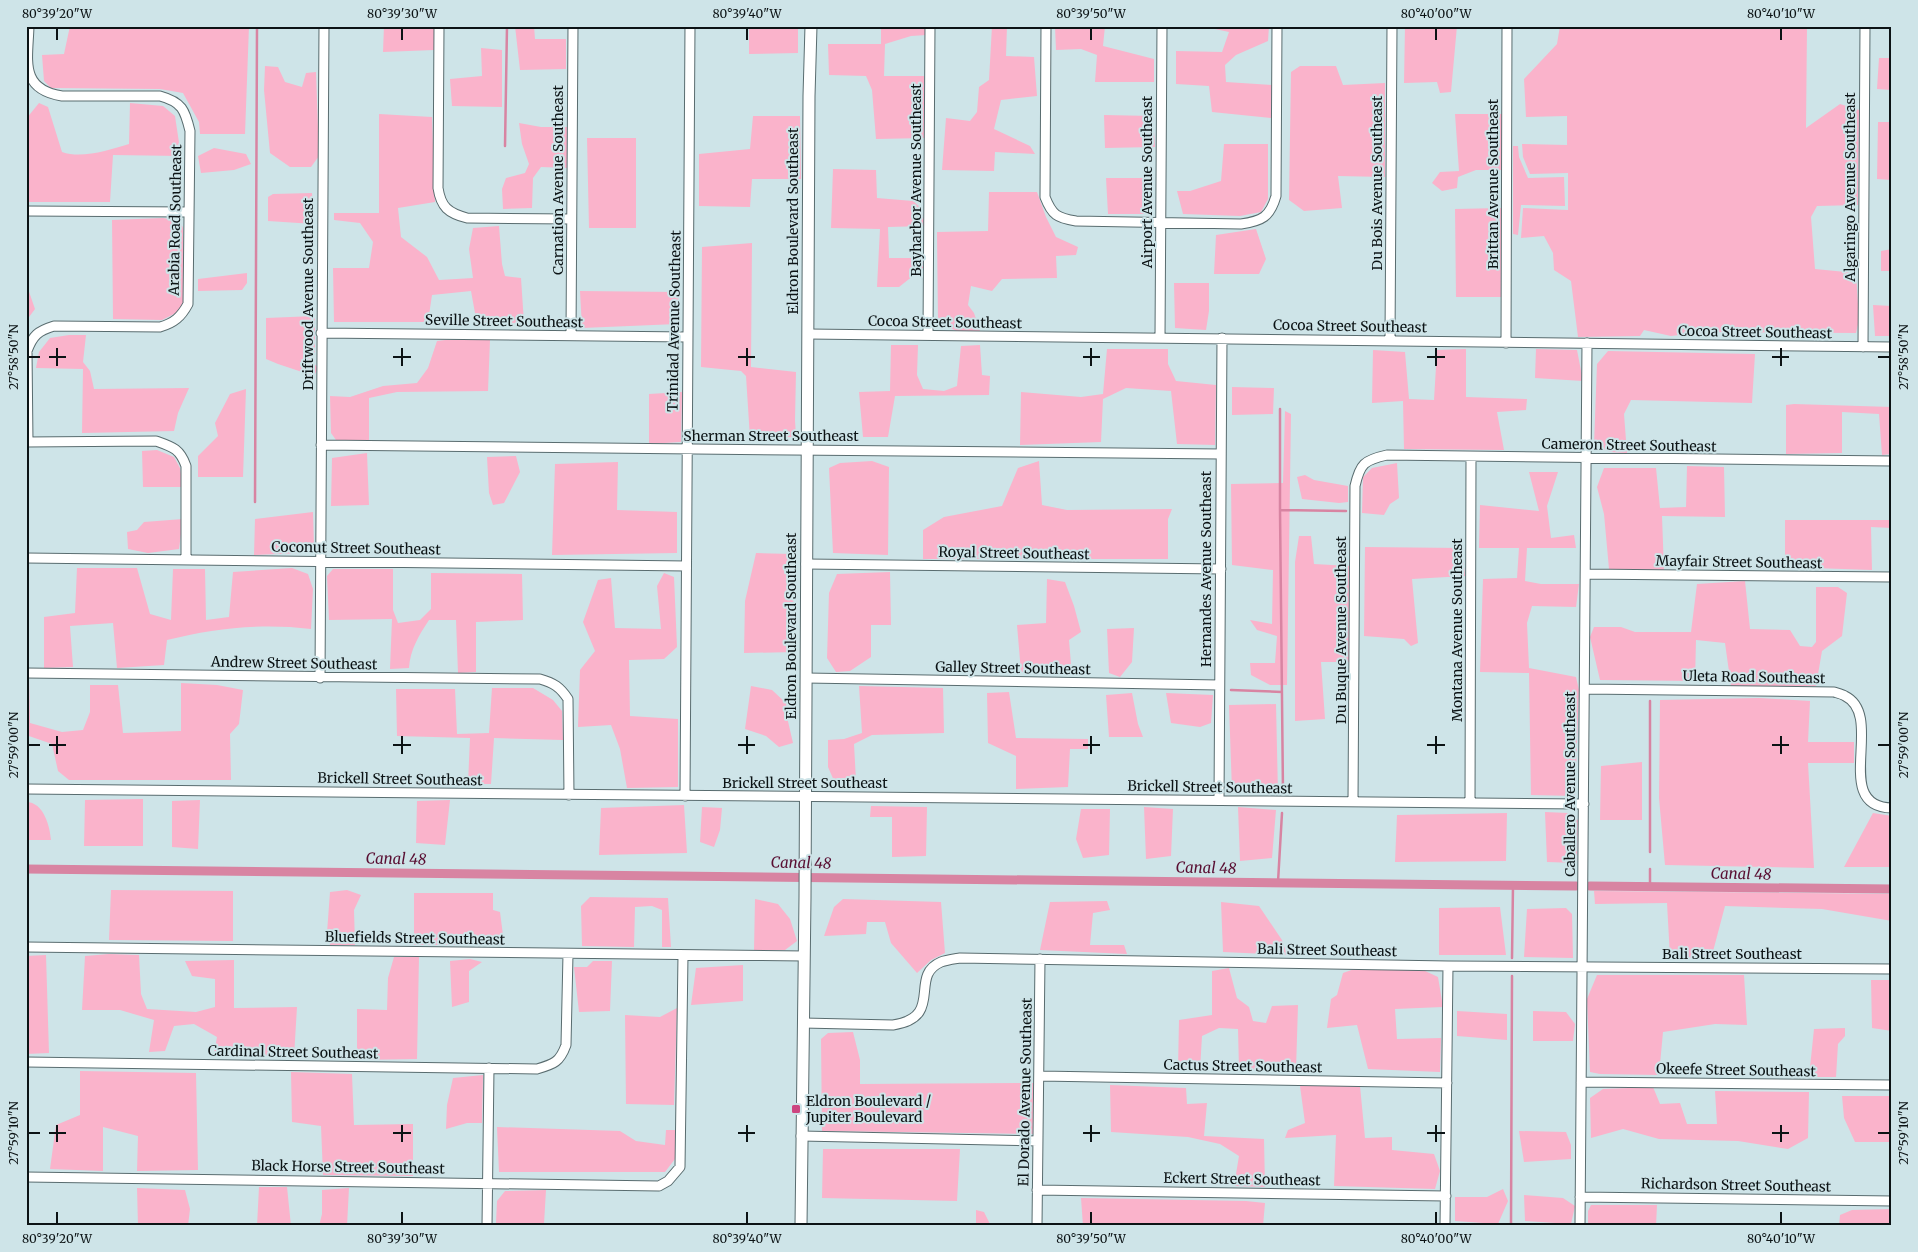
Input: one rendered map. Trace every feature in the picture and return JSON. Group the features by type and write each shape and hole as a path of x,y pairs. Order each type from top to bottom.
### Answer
{"street":[{"name":"Arabia Road Southeast","path":"27,442 27,351 32,339 42,330 54,326 160,327 173,323 183,314 188,304 190,131 182,106 172,99 160,96 62,96 50,94 40,89 33,82 29,72 29,26"},
{"name":"Driftwood Avenue Southeast","path":"320,678 319,562 324,26"},
{"path":"439,26 439,199 454,215 467,218 571,219"},
{"name":"Carnation Avenue Southeast","path":"571,335 574,26"},
{"name":"Trinidad Avenue Southeast","path":"685,796 690,26"},
{"name":"Eldron Boulevard Southeast","path":"801,1226 811,26"},
{"name":"Bayharbor Avenue Southeast","path":"928,335 930,26"},
{"path":"1046,26 1045,197 1049,208 1055,215 1076,221 1241,224 1256,222 1269,214 1276,196 1278,26"},
{"name":"Airport Avenue Southeast","path":"1160,338 1162,26"},
{"name":"Du Bois Avenue Southeast","path":"1390,341 1392,26"},
{"name":"Brittan Avenue Southeast","path":"1506,343 1507,26"},
{"name":"Algaringo Avenue Southeast","path":"1863,347 1865,26"},
{"path":"26,211 188,212"},
{"name":"Seville Street Southeast","path":"321,333 687,337"},
{"name":"Cocoa Street Southeast","path":"808,334 1892,347"},
{"name":"Hernandes Avenue Southeast","path":"1219,800 1222,338"},
{"name":"Caballero Avenue Southeast","path":"1580,1226 1587,343"},
{"path":"27,442 156,441 170,446 182,454 186,471 186,560"},
{"name":"Sherman Street Southeast","path":"321,445 1221,454"},
{"name":"Cameron Street Southeast","path":"1367,461 1387,455 1892,461"},
{"name":"Montana Avenue Southeast","path":"1470,803 1471,456"},
{"name":"Du Buque Avenue Southeast","path":"1354,802 1355,486 1359,470 1367,461"},
{"name":"Coconut Street Southeast","path":"26,558 686,566"},
{"name":"Royal Street Southeast","path":"806,564 1221,569"},
{"name":"Mayfair Street Southeast","path":"1586,574 1892,577"},
{"name":"Andrew Street Southeast","path":"26,673 320,678 540,679 552,682 560,687 568,699 570,710 569,795"},
{"name":"Galley Street Southeast","path":"806,678 1220,685"},
{"name":"Uleta Road Southeast","path":"1585,688 1834,692 1846,696 1857,707 1862,721 1861,777 1863,790 1870,801 1883,808 1892,808"},
{"name":"Brickell Street Southeast","path":"26,789 1584,804"},
{"name":"Bluefields Street Southeast","path":"26,947 804,956"},
{"name":"Cardinal Street Southeast","path":"26,1062 537,1069 557,1061 562,1056 566,1045 568,954"},
{"name":"Black Horse Street Southeast","path":"26,1177 659,1186 668,1181 680,1166 682,1152 683,955"},
{"name":"Bali Street Southeast","path":"803,1023 893,1025 906,1023 918,1015 924,1002 925,983 930,970 941,962 960,958 1448,966 1892,969"},
{"name":"El Dorado Avenue Southeast","path":"1037,1226 1040,959"},
{"path":"1445,1226 1448,966"},
{"path":"487,1226 489,1068"},
{"name":"Cactus Street Southeast","path":"1040,1076 1446,1082"},
{"name":"Okeefe Street Southeast","path":"1581,1082 1892,1085"},
{"path":"801,1136 1038,1141"},
{"name":"Eckert Street Southeast","path":"1037,1190 1446,1196"},
{"name":"Richardson Street Southeast","path":"1580,1197 1892,1201"}],"shaded area":[{"path":"70,26 249,26 245,134 200,134 199,122 183,93 160,89 51,88 44,81 42,55 64,54"},
{"path":"384,26 434,26 434,50 383,52"},
{"path":"515,26 534,26 535,39 566,39 566,69 520,70"},
{"path":"749,26 798,26 798,53 749,54"},
{"path":"881,26 927,26 927,35 911,36 885,44 884,76 924,76 926,138 876,139 872,90 866,76 829,75 828,44 881,44"},
{"path":"992,26 1007,26 1006,56 1034,57 1037,96 1001,100 994,129 1030,146 1035,154 995,152 994,171 942,170 946,118 970,121 977,112 979,87 989,80"},
{"path":"1055,26 1105,26 1103,46 1154,59 1154,82 1095,82 1097,55 1081,49 1056,50"},
{"path":"1201,26 1269,26 1268,41 1236,55 1225,65 1226,82 1273,85 1271,118 1212,112 1209,86 1176,84 1176,51 1222,52 1229,32"},
{"path":"1405,26 1457,26 1451,92 1440,93 1437,82 1404,83"},
{"path":"1560,26 1807,26 1806,128 1840,104 1859,110 1858,205 1817,206 1811,217 1815,269 1856,273 1859,320 1856,333 1704,332 1671,336 1644,330 1640,336 1578,337 1571,281 1554,270 1553,253 1544,236 1521,238 1523,208 1568,210 1568,173 1530,174 1523,157 1522,144 1567,145 1567,116 1526,117 1524,79 1557,44"},
{"path":"481,48 502,50 502,107 452,106 450,79 482,76"},
{"path":"1879,58 1892,58 1892,90 1877,89"},
{"path":"265,66 278,67 285,82 302,87 306,73 316,72 319,156 311,167 290,167 270,153 264,90"},
{"path":"1300,66 1336,66 1343,85 1385,83 1385,177 1338,176 1342,208 1304,211 1289,200 1291,72"},
{"path":"39,103 48,107 62,152 78,155 96,153 129,144 130,103 163,106 175,116 181,156 113,155 110,202 26,202 26,119"},
{"path":"379,114 432,117 435,202 398,208 401,237 427,257 439,280 473,278 469,249 473,228 499,226 502,264 505,276 521,278 524,323 477,324 471,291 432,295 428,322 334,322 333,268 369,268 373,242 360,223 334,220 334,213 379,213"},
{"path":"1455,114 1502,114 1502,170 1476,170 1458,177 1457,188 1442,191 1432,183 1440,172 1459,171"},
{"path":"1104,115 1153,116 1155,147 1105,148"},
{"path":"753,116 800,116 801,179 752,179 750,207 699,206 699,154 750,149"},
{"path":"1878,122 1892,122 1892,180 1877,179"},
{"path":"519,123 541,127 568,127 569,168 541,167 533,178 532,208 503,209 502,189 506,178 525,173 529,164 522,144"},
{"path":"587,138 636,138 636,228 589,228"},
{"path":"1224,144 1268,144 1268,199 1261,212 1240,216 1183,214 1177,191 1190,191 1221,181"},
{"path":"1513,146 1518,146 1519,157 1528,178 1564,177 1565,206 1521,205 1518,235 1513,234"},
{"path":"214,148 246,154 251,164 234,170 201,173 198,156"},
{"path":"833,169 876,170 877,198 913,201 920,207 926,226 888,227 889,258 924,258 923,268 899,287 877,287 880,229 831,228"},
{"path":"1106,178 1151,178 1153,214 1108,214"},
{"path":"989,192 1037,192 1056,237 1078,247 1076,255 1056,256 1057,278 1002,279 992,291 971,286 968,305 974,313 980,331 958,332 938,321 937,232 988,231"},
{"path":"312,193 314,224 268,221 268,197 273,194"},
{"path":"1501,208 1501,297 1456,297 1455,209"},
{"path":"163,218 180,221 183,228 184,303 176,313 162,320 113,319 112,220"},
{"path":"1256,229 1266,259 1259,274 1214,274 1216,235"},
{"path":"752,243 751,367 796,372 796,437 750,438 746,376 741,371 701,367 702,247"},
{"path":"1892,249 1892,271 1881,271 1881,251"},
{"path":"247,273 247,283 242,290 198,291 198,279"},
{"path":"26,283 35,309 26,321"},
{"path":"1174,283 1209,283 1209,311 1206,330 1175,328"},
{"path":"580,291 676,292 680,303 677,324 582,328"},
{"path":"1873,305 1892,306 1892,336 1875,336"},
{"path":"315,316 315,352 311,360 318,368 314,376 266,359 266,318"},
{"path":"86,335 83,362 90,371 94,389 189,388 178,413 174,431 82,433 83,369 36,368 39,352 50,338"},
{"path":"490,340 488,391 397,392 369,398 369,441 336,440 331,433 330,396 350,397 383,386 417,383 428,368 437,341"},
{"path":"891,345 918,345 917,375 923,389 944,391 957,386 961,346 980,345 982,375 990,376 989,395 895,396 888,437 863,437 859,392 890,391"},
{"path":"1107,349 1168,349 1168,364 1176,381 1216,385 1215,445 1177,444 1171,391 1126,388 1103,399 1101,442 1020,445 1021,392 1081,397 1103,394"},
{"path":"1466,349 1466,397 1527,399 1526,410 1497,412 1504,450 1404,449 1403,401 1372,403 1373,350 1405,352 1409,399 1434,400 1437,350"},
{"path":"1536,349 1577,350 1583,381 1535,378"},
{"path":"1608,351 1755,354 1752,403 1631,400 1624,414 1627,453 1610,452 1594,445 1597,364"},
{"path":"1232,387 1274,388 1273,414 1232,415"},
{"path":"246,389 243,477 198,477 198,456 218,436 215,423 230,394"},
{"path":"682,392 681,442 649,444 649,394"},
{"path":"1786,405 1892,407 1892,454 1882,455 1879,414 1842,412 1842,453 1786,454"},
{"path":"1285,411 1291,414 1287,685 1270,685 1251,675 1250,663 1275,663 1277,636 1257,630 1250,620 1272,624 1273,570 1232,565 1231,484 1283,483"},
{"path":"157,450 174,457 180,468 183,487 143,487 142,451"},
{"path":"367,453 369,505 331,506 332,458"},
{"path":"516,456 520,472 504,503 493,505 489,493 487,457"},
{"path":"872,461 889,467 888,555 833,553 829,468 840,463"},
{"path":"1039,461 1042,505 1067,510 1172,509 1168,519 1168,559 923,559 923,530 944,517 1002,506 1018,468"},
{"path":"618,462 617,510 677,512 677,553 552,555 555,464"},
{"path":"1397,463 1399,498 1390,504 1384,515 1362,513 1363,477 1372,468"},
{"path":"1687,466 1724,467 1725,517 1662,516 1664,571 1609,569 1604,514 1597,487 1604,468 1656,468 1660,508 1686,507"},
{"path":"1529,472 1558,472 1547,506 1551,538 1574,535 1576,548 1527,548 1525,581 1541,584 1579,584 1576,607 1532,606 1527,623 1529,668 1576,677 1579,690 1575,796 1531,795 1529,673 1480,672 1483,579 1517,578 1519,548 1479,548 1480,505 1539,511"},
{"path":"1305,475 1314,480 1348,486 1348,502 1339,503 1302,499 1297,477"},
{"path":"313,512 314,546 302,553 254,555 255,519"},
{"path":"183,519 179,549 148,553 128,549 127,532 137,530 144,522"},
{"path":"1785,520 1892,520 1892,528 1871,527 1872,570 1785,567"},
{"path":"1299,536 1311,536 1314,564 1350,566 1349,662 1321,662 1325,719 1295,721 1295,562"},
{"path":"1365,547 1462,548 1465,576 1412,579 1418,643 1411,646 1404,639 1364,636"},
{"path":"756,553 792,554 795,652 744,653 745,601"},
{"path":"77,568 137,568 150,614 171,620 173,569 205,569 206,620 229,617 233,572 292,568 308,574 313,589 311,629 275,626 239,628 185,636 167,640 164,665 117,668 113,623 70,626 73,667 44,668 44,617 75,613"},
{"path":"333,569 393,569 393,610 398,623 420,620 431,609 431,573 522,574 523,620 476,622 476,672 458,673 456,620 429,620 413,649 409,668 390,669 392,619 329,620 327,576"},
{"path":"890,572 891,625 871,625 871,657 850,671 836,672 827,658 829,593 837,574"},
{"path":"664,573 674,577 677,647 664,659 629,660 630,716 678,719 678,787 627,788 620,749 611,725 578,727 580,670 595,651 583,622 598,580 611,578 615,628 661,629 657,586"},
{"path":"1047,579 1065,582 1081,632 1069,640 1071,664 1037,673 1021,672 1017,625 1046,623"},
{"path":"1745,581 1750,629 1790,630 1800,646 1812,647 1816,642 1816,587 1838,587 1847,593 1842,636 1822,651 1816,686 1731,686 1725,643 1696,640 1695,681 1600,680 1590,637 1594,627 1621,627 1635,632 1691,632 1697,584"},
{"path":"1134,628 1132,662 1120,677 1109,673 1107,629"},
{"path":"26,680 29,680 30,723 62,732 83,730 90,712 90,685 118,685 123,733 181,731 181,683 217,685 243,690 239,724 230,734 231,780 69,780 58,771 52,744 26,735"},
{"path":"751,686 772,690 786,703 793,743 779,747 766,736 745,729"},
{"path":"859,686 943,688 944,733 872,735 854,744 856,781 835,783 828,767 828,740 844,739 862,733"},
{"path":"492,688 533,688 553,700 562,711 563,740 494,738 491,784 468,784 470,738 397,736 396,689 455,689 457,734 489,733"},
{"path":"1009,692 1016,738 1088,739 1088,749 1070,749 1068,787 1016,789 1016,756 988,743 987,693"},
{"path":"1132,693 1138,724 1143,737 1109,737 1106,695"},
{"path":"1166,693 1213,695 1211,723 1200,727 1171,723"},
{"path":"1759,698 1810,701 1808,742 1854,742 1854,763 1808,763 1814,868 1665,865 1659,798 1660,700"},
{"path":"1276,704 1278,794 1232,791 1229,705"},
{"path":"1642,762 1642,820 1600,820 1601,766"},
{"path":"143,799 143,846 84,846 85,800"},
{"path":"200,800 198,849 172,847 172,801"},
{"path":"450,800 445,845 416,843 417,801"},
{"path":"26,802 32,803 42,811 47,822 51,840 26,840"},
{"path":"684,805 687,853 599,855 601,808"},
{"path":"871,806 927,807 926,856 892,857 892,817 870,817"},
{"path":"702,807 722,808 720,830 714,847 700,842"},
{"path":"1144,807 1173,809 1171,856 1146,859"},
{"path":"1238,807 1276,810 1272,858 1240,861"},
{"path":"1081,809 1110,809 1109,855 1083,858 1076,839"},
{"path":"1545,812 1568,813 1578,820 1577,863 1547,862"},
{"path":"1507,813 1506,861 1395,862 1397,815"},
{"path":"1873,813 1892,816 1892,867 1844,867"},
{"path":"111,890 233,891 233,941 109,940"},
{"path":"347,890 361,895 354,910 355,945 330,945 327,933 330,892"},
{"path":"1594,891 1892,894 1892,921 1822,909 1725,906 1711,959 1670,957 1667,903 1595,904"},
{"path":"414,893 493,893 493,910 500,912 504,943 493,945 414,945"},
{"path":"590,897 668,898 671,947 662,947 662,910 652,906 635,907 634,947 582,946 581,906"},
{"path":"755,899 778,904 790,919 797,941 785,950 754,950"},
{"path":"843,899 941,902 945,953 931,960 917,973 891,943 885,922 867,922 866,934 824,936 834,907"},
{"path":"1107,901 1110,910 1093,913 1090,945 1124,945 1127,954 1040,950 1050,902"},
{"path":"1221,902 1259,906 1282,940 1287,955 1223,952"},
{"path":"1500,907 1506,955 1439,955 1439,908"},
{"path":"1566,908 1572,914 1573,958 1524,957 1527,909"},
{"path":"109,954 139,955 141,994 147,1009 196,1012 215,1007 215,979 192,976 185,961 234,960 234,1008 297,1007 294,1057 214,1053 217,1037 194,1024 174,1026 165,1051 149,1052 154,1020 120,1010 82,1010 85,956"},
{"path":"46,955 49,1053 26,1054 26,956"},
{"path":"394,957 419,957 417,1059 357,1060 357,1009 387,1010 388,978"},
{"path":"470,959 482,962 469,971 469,1002 452,1007 450,961"},
{"path":"593,961 612,961 610,1011 579,1012 574,967 587,967"},
{"path":"743,965 743,1001 691,1005 696,968"},
{"path":"1229,968 1237,998 1249,1007 1253,1021 1266,1023 1272,1006 1298,1005 1296,1070 1239,1069 1238,1029 1219,1028 1202,1036 1200,1070 1178,1069 1179,1020 1212,1015 1212,971"},
{"path":"1357,968 1423,970 1438,977 1443,1007 1395,1009 1397,1039 1441,1038 1440,1072 1368,1069 1357,1025 1327,1028 1331,999 1337,995 1343,973"},
{"path":"1597,975 1744,975 1747,1025 1715,1024 1663,1032 1659,1075 1600,1074 1590,1072 1587,999"},
{"path":"1871,980 1892,980 1892,1031 1872,1028"},
{"path":"677,1008 674,1105 626,1104 625,1015 660,1017"},
{"path":"1457,1011 1507,1014 1507,1040 1457,1036"},
{"path":"1533,1011 1566,1012 1575,1024 1573,1041 1533,1041"},
{"path":"1845,1028 1845,1036 1838,1044 1836,1077 1809,1077 1814,1029"},
{"path":"853,1032 860,1060 860,1084 1036,1083 1033,1134 822,1131 821,1039 828,1033"},
{"path":"80,1071 196,1073 198,1170 137,1171 138,1136 103,1127 103,1171 50,1169 56,1125 80,1115"},
{"path":"291,1072 352,1074 354,1125 413,1124 413,1176 323,1175 321,1126 292,1122"},
{"path":"483,1075 482,1123 467,1123 446,1129 447,1105 453,1078"},
{"path":"1110,1085 1186,1088 1187,1104 1207,1103 1204,1136 1264,1139 1265,1187 1234,1186 1239,1156 1220,1144 1188,1137 1111,1132"},
{"path":"1300,1086 1360,1086 1365,1138 1392,1137 1392,1150 1434,1154 1440,1171 1435,1189 1334,1186 1336,1135 1285,1138 1288,1130 1305,1123"},
{"path":"1653,1087 1660,1104 1680,1103 1687,1124 1717,1124 1715,1091 1809,1092 1808,1138 1788,1149 1738,1141 1659,1139 1623,1129 1591,1138 1590,1098 1603,1089"},
{"path":"1842,1096 1892,1096 1892,1142 1855,1142 1844,1118"},
{"path":"497,1127 620,1131 636,1141 665,1145 666,1130 675,1130 675,1159 665,1172 499,1172"},
{"path":"1519,1131 1566,1132 1571,1145 1571,1159 1524,1162"},
{"path":"823,1149 960,1149 957,1201 822,1198"},
{"path":"259,1187 287,1187 291,1226 257,1226"},
{"path":"137,1188 185,1190 190,1209 188,1226 138,1226"},
{"path":"349,1188 347,1226 319,1226 322,1214 322,1190"},
{"path":"1503,1189 1508,1201 1498,1224 1455,1221 1455,1197 1487,1197"},
{"path":"546,1190 544,1224 496,1223 497,1201 505,1191"},
{"path":"1524,1195 1563,1198 1575,1206 1571,1224 1525,1221"},
{"path":"1081,1198 1265,1203 1263,1226 1083,1226"},
{"path":"1591,1205 1657,1205 1656,1226 1588,1226 1588,1211"},
{"path":"1892,1209 1892,1226 1839,1226 1840,1215 1852,1210"},
{"path":"976,1210 984,1212 991,1226 976,1226"}],"waterway":[{"path":"255,502 257,26"},
{"path":"505,146 507,26"},
{"path":"1280,409 1283,793"},
{"path":"1280,510 1346,511"},
{"path":"1231,690 1282,692"},
{"path":"1650,701 1650,852"},
{"path":"1278,882 1282,813"},
{"name":"Canal 48","path":"26,869 1576,886"},
{"path":"1650,869 1650,887"},
{"path":"1512,958 1513,885"},
{"name":"Canal 48","path":"1590,886 1892,889"},
{"path":"1511,1226 1512,976"}],"place":[{"name":"Eldron Boulevard / Jupiter Boulevard","path":"796,1109"}]}
